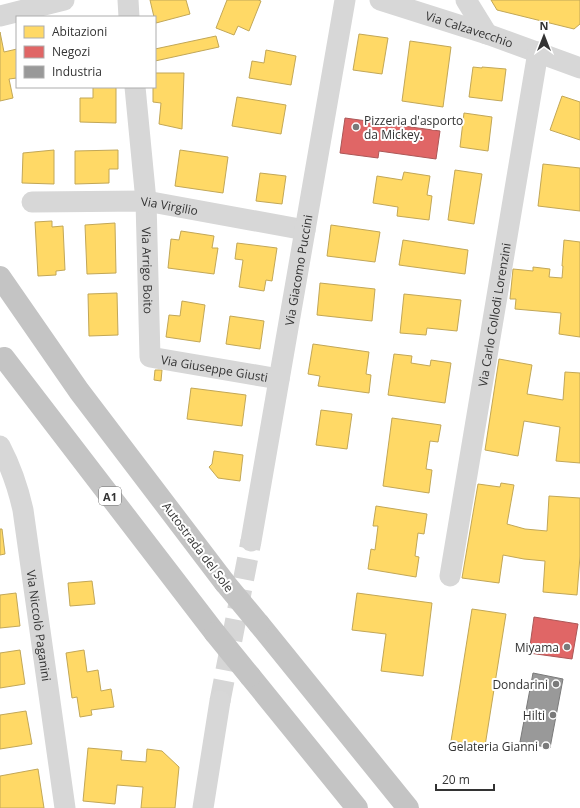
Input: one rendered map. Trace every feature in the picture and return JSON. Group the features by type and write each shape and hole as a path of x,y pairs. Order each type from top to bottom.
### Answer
{"highway":[{"name":"Autostrada del Sole","path":"0,278 79,391 225,582 408,808"},
{"name":"A1","path":"4,358 215,633 357,808"}],"street":[{"path":"0,16 64,0"},
{"path":"128,0 129,16"},
{"name":"Via Giacomo Puccini","path":"251,541 345,0"},
{"name":"Via Calzavecchio","path":"380,0 487,34 580,68"},
{"path":"466,0 487,34"},
{"name":"Via Carlo Collodi Lorenzini","path":"450,576 538,52"},
{"name":"Via Arrigo Boito","path":"136,88 146,200 150,357"},
{"name":"Via Virgilio","path":"32,202 146,200 305,230"},
{"name":"Via Giuseppe Giusti","path":"150,357 279,379"},
{"name":"Via Niccolò Paganini","path":"0,446 8,460 20,494 23,510 65,808"},
{"path":"203,808 220,701"}],"building: Abitazioni":[{"path":"150,0 186,0 190,14 156,23 156,16 154,16"},
{"path":"227,0 261,1 249,31 238,26 234,35 216,28"},
{"path":"491,0 580,0 580,24 574,29 497,10"},
{"path":"0,32 4,52 16,49 16,78 9,79 13,98 0,101"},
{"path":"359,34 388,38 382,74 353,70"},
{"path":"216,36 219,47 156,61 156,49"},
{"path":"410,41 451,47 443,107 402,101"},
{"path":"266,50 296,56 291,85 249,78 252,61 264,63"},
{"path":"473,67 506,69 502,101 469,97"},
{"path":"156,73 184,73 182,129 159,124 161,103 153,102 153,88 156,88"},
{"path":"93,88 116,88 116,123 80,122 80,98 93,98"},
{"path":"562,96 580,102 580,140 550,130"},
{"path":"237,97 286,105 281,134 232,126"},
{"path":"464,113 492,117 488,151 460,147"},
{"path":"54,150 54,184 22,183 23,153"},
{"path":"118,150 118,169 109,169 109,183 75,184 75,151"},
{"path":"180,150 228,157 223,193 175,186"},
{"path":"543,164 580,168 580,211 538,206"},
{"path":"455,170 482,174 474,224 448,220"},
{"path":"404,172 430,176 427,195 432,196 429,220 397,216 398,207 373,203 377,176 402,180"},
{"path":"260,173 286,176 282,204 256,201"},
{"path":"52,221 52,227 63,226 65,270 56,271 56,275 38,276 35,222"},
{"path":"115,223 116,273 87,274 85,225"},
{"path":"331,225 380,232 375,262 327,256"},
{"path":"181,231 214,236 212,248 218,248 214,274 168,268 171,239 179,240"},
{"path":"403,240 468,250 465,274 399,265"},
{"path":"564,240 580,242 580,337 559,334 561,313 515,309 516,299 510,299 513,269 533,271 533,267 550,269 549,277 562,278"},
{"path":"237,243 277,248 272,281 266,280 264,291 239,287 243,260 235,259"},
{"path":"320,283 375,289 372,321 317,315"},
{"path":"117,293 118,335 89,336 88,294"},
{"path":"404,294 461,300 457,331 427,328 426,335 400,333"},
{"path":"182,301 205,305 200,342 166,337 169,315 180,316"},
{"path":"230,316 264,321 260,349 226,344"},
{"path":"313,344 369,352 366,374 371,375 369,393 318,386 320,376 308,374"},
{"path":"394,354 412,356 411,363 430,366 431,360 451,363 445,403 388,395"},
{"path":"499,359 532,365 527,394 563,400 565,372 580,373 580,463 556,461 560,427 524,421 518,456 485,450"},
{"path":"155,370 162,370 161,381 154,380"},
{"path":"191,388 246,395 242,426 187,419"},
{"path":"321,410 352,414 347,449 316,445"},
{"path":"392,418 441,425 438,442 430,441 426,469 432,470 429,493 383,486"},
{"path":"214,451 243,455 240,481 218,478 209,467 212,464"},
{"path":"501,483 514,485 507,524 525,529 547,531 549,496 580,498 580,556 577,595 543,592 545,561 503,555 499,583 462,578 478,484 500,487"},
{"path":"376,506 427,514 424,534 418,533 415,556 419,557 416,577 368,569 371,549 375,550 378,526 373,526"},
{"path":"0,529 2,529 5,554 0,555"},
{"path":"92,581 95,604 70,606 68,583"},
{"path":"16,593 20,626 0,628 0,595"},
{"path":"357,593 432,603 423,676 381,671 386,634 352,630"},
{"path":"472,609 506,614 485,746 451,741"},
{"path":"20,650 25,684 0,688 0,653"},
{"path":"84,650 87,672 98,670 101,691 111,689 114,707 91,710 92,715 80,717 77,697 72,698 66,653"},
{"path":"26,711 32,744 0,749 0,715"},
{"path":"88,748 122,751 121,760 146,762 147,749 162,751 179,767 175,808 141,808 143,787 117,785 115,804 83,801"},
{"path":"38,769 44,808 0,808 0,776"}],"building: Negozi":[{"path":"345,118 440,131 436,159 379,151 378,158 340,153"},
{"path":"534,617 578,624 572,659 529,653"}],"building: Industria":[{"path":"533,673 563,679 550,748 520,742"}],"tunnel":[{"path":"220,701 251,541"}],"place":[{"name":"Pizzeria d'asporto da Mickey.","path":"356,127"},
{"name":"Miyama","path":"567,647"},
{"name":"Dondarini","path":"556,684"},
{"name":"Hilti","path":"553,715"},
{"name":"Gelateria Gianni","path":"546,746"}]}
